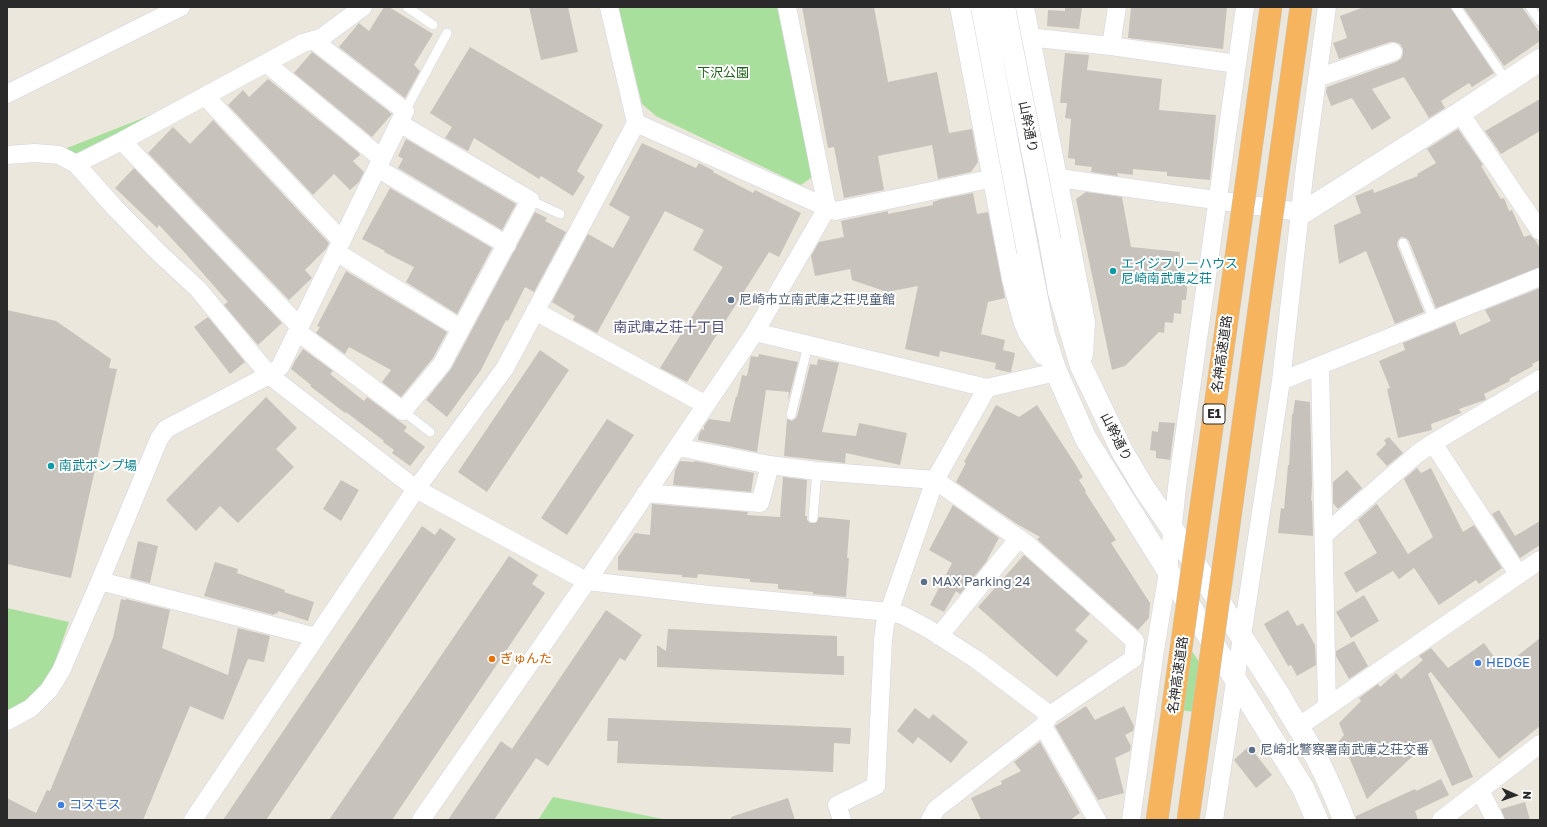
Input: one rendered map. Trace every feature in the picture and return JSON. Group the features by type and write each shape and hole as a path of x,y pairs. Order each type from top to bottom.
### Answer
{"highway":[{"name":"名神高速道路","path":"1157,820 1271,7"},
{"name":"E1","path":"1188,820 1301,7"}],"street":[{"path":"7,94 181,7"},
{"path":"76,164 122,141 303,43 321,38 363,7"},
{"path":"193,820 416,489 505,368 636,123 609,7"},
{"path":"421,820 587,581 755,332 827,208 787,7"},
{"path":"755,332 987,388 1055,370 1029,332 1024,320 1013,279 960,7"},
{"name":"山幹通り","path":"982,7 1040,318 1055,370 1086,439 1303,788 1317,820"},
{"name":"山幹通り","path":"1004,7 1060,292 1081,366 1122,451 1144,488 1173,530 1281,698 1316,758 1333,791 1344,820"},
{"path":"1023,7 1084,322 1081,366"},
{"path":"1111,46 1116,7"},
{"path":"1130,820 1168,572 1177,487 1219,200 1245,7"},
{"path":"1214,820 1280,381 1300,212 1327,7"},
{"path":"1028,37 1111,46 1237,64"},
{"path":"122,141 299,329 403,411 442,364 530,200 402,117 313,40"},
{"path":"1318,78 1393,52"},
{"path":"636,123 835,211 994,178 1066,179 1304,212 1460,113 1540,60"},
{"path":"266,63 379,163 507,245"},
{"path":"205,96 338,246 460,328"},
{"path":"1460,113 1540,231"},
{"path":"7,721 31,708 48,690 60,671 100,581 159,439 166,429 269,375 280,367 402,117"},
{"path":"7,155 35,153 59,155 76,164 115,208 158,252 198,289 269,375 416,489 587,581 708,595 889,612 902,615 927,628 977,660 1047,721 1097,820"},
{"path":"1280,381 1540,277"},
{"path":"535,311 706,405"},
{"path":"1320,365 1327,707"},
{"path":"1324,535 1417,454 1540,379"},
{"path":"842,820 837,805 876,786 883,640 885,624 889,612 935,480 987,388"},
{"path":"1433,443 1519,575"},
{"path":"677,447 817,471 935,480 1019,538 1135,640 1133,659 1047,721 936,809 930,820"},
{"path":"646,493 760,503 770,464"},
{"path":"940,636 1019,538"},
{"path":"1298,727 1540,560"},
{"path":"100,581 316,637"},
{"path":"1134,650 1155,650"},
{"path":"1441,820 1540,744"},
{"path":"1480,790 1495,820"}],"lane":[{"path":"406,7 433,25"},
{"path":"1456,7 1507,82"},
{"path":"1530,7 1540,21"},
{"path":"402,117 447,33"},
{"path":"530,200 560,214"},
{"path":"1403,243 1434,320"},
{"path":"791,415 808,345"},
{"path":"403,411 430,432"},
{"path":"813,518 817,471"}],"green space":[{"name":"下沢公園","path":"618,7 777,7 812,177 801,185 656,116 642,104"},
{"path":"181,103 76,158 62,150"},
{"path":"7,608 69,622 55,662 43,688 17,707 7,712"},
{"path":"1175,627 1216,686 1213,715 1161,707"},
{"path":"553,797 668,820 538,820"}],"building":[{"path":"384,7 389,7 433,34 414,65 420,71 405,98 339,47 359,23 369,31"},
{"path":"529,7 568,7 578,52 541,60"},
{"path":"802,7 874,7 888,82 937,72 949,133 972,129 978,162 971,172 938,179 932,145 878,156 884,190 844,198 834,147 828,148"},
{"path":"1065,7 1082,7 1079,29 1047,26 1048,10 1065,11"},
{"path":"1131,7 1227,7 1223,49 1128,38"},
{"path":"1364,7 1450,7 1494,73 1472,87 1469,83 1441,101 1445,108 1429,118 1404,77 1372,89 1391,118 1372,130 1352,98 1331,106 1326,92 1327,87 1401,59 1403,49 1400,44 1390,42 1339,59 1333,43 1347,38 1340,16"},
{"path":"1463,7 1522,7 1540,33 1540,41 1504,66"},
{"path":"470,47 603,125 577,171 585,177 573,196 541,176 539,179 474,138 468,151 445,138 452,127 430,113"},
{"path":"312,52 392,114 372,137 294,73"},
{"path":"1065,53 1089,55 1087,70 1162,79 1159,110 1216,115 1210,180 1167,176 1167,172 1133,169 1133,175 1117,173 1118,176 1091,172 1092,167 1075,165 1075,159 1068,158 1071,119 1065,118 1067,103 1060,103"},
{"path":"268,79 359,153 360,155 353,161 364,172 359,182 350,190 334,174 313,195 228,105 243,90 249,97"},
{"path":"1540,99 1540,131 1501,154 1485,131"},
{"path":"213,120 329,243 326,249 305,270 312,278 289,300 148,153 173,127 190,144"},
{"path":"1458,129 1483,165 1481,166 1501,199 1504,198 1509,211 1512,210 1524,237 1530,235 1536,241 1540,249 1540,267 1436,308 1409,241 1406,238 1401,237 1398,240 1397,245 1424,312 1395,324 1366,251 1339,264 1334,225 1361,213 1355,196 1373,189 1374,193 1418,176 1417,174 1436,163 1427,149"},
{"path":"406,139 516,204 502,230 398,168 403,159 398,156"},
{"path":"642,143 696,168 699,163 753,193 755,190 801,213 779,257 769,252 687,382 660,368 723,267 693,250 704,230 665,211 597,333 573,320 575,316 552,302 588,234 613,248 630,217 609,205"},
{"path":"134,168 282,323 258,345 224,305 228,302 185,253 159,225 157,228 115,188"},
{"path":"390,188 492,248 457,314 406,282 414,267 362,239"},
{"name":"エイジフリーハウス 尼崎南武庫之荘","path":"1086,192 1122,197 1131,247 1180,252 1178,279 1188,280 1186,300 1182,300 1181,314 1174,313 1173,323 1165,322 1164,333 1159,332 1125,366 1112,370 1076,199"},
{"path":"973,193 977,214 988,212 1005,298 988,302 981,334 1005,340 1003,350 1015,353 1011,372 995,369 996,363 940,351 939,357 905,349 918,286 887,292 852,280 850,269 815,276 811,256 819,242 844,237 841,221 888,211 888,214 933,205 933,202 942,199"},
{"path":"535,212 547,218 545,221 566,232 534,292 525,287 508,321 506,320 481,370 447,417 426,400 451,369"},
{"path":"346,271 447,332 433,358 401,397 382,382 391,370 349,347 345,354 316,333 320,327 317,326"},
{"path":"1540,288 1540,360 1532,364 1533,366 1509,379 1510,381 1484,394 1485,400 1459,409 1461,413 1431,424 1432,430 1398,438 1387,389 1390,388 1379,361 1405,350 1403,343 1455,322 1460,335 1491,321 1485,310"},
{"name":"南武ポンプ場","path":"7,310 56,321 111,359 109,368 117,369 71,578 7,564"},
{"path":"208,317 245,362 230,374 194,327"},
{"path":"303,349 333,371 330,374 364,401 367,397 407,427 404,431 425,447 410,466 392,453 394,450 383,442 384,441 310,386 311,385 291,369"},
{"path":"540,350 569,370 487,492 458,472"},
{"path":"759,354 798,362 788,401 789,392 766,390 757,452 698,440 699,434 702,429 704,430 704,426 709,419 730,422 742,375 747,376 751,356 758,357"},
{"path":"818,359 839,363 822,432 856,436 859,423 907,433 900,465 846,453 845,463 784,456 787,419 792,421 797,417 810,364 817,365"},
{"path":"266,397 297,428 276,449 294,467 238,523 220,506 196,531 166,500"},
{"path":"1295,400 1310,402 1311,501 1312,500 1313,536 1278,533 1281,508 1284,509 1289,465 1292,414"},
{"path":"996,405 1019,417 1037,405 1074,462 1083,477 1079,480 1086,491 1085,492 1116,540 1111,543 1150,603 1149,618 1138,630 1037,539 1040,537 1017,524 956,482 966,463 964,462"},
{"path":"607,419 634,435 567,535 541,518"},
{"path":"1159,422 1175,423 1170,460 1156,458 1156,451 1150,450 1152,431 1158,432"},
{"path":"1389,437 1403,453 1387,466 1376,454 1386,444 1384,440"},
{"path":"680,461 695,461 754,473 751,492 673,485 675,470"},
{"path":"1417,468 1421,473 1431,468 1463,532 1474,525 1502,568 1479,584 1476,580 1439,605 1414,568 1399,579 1393,571 1356,593 1344,573 1377,553 1358,520 1375,505 1377,504 1408,554 1433,537 1404,479"},
{"path":"1347,470 1362,488 1338,509 1333,503 1333,482"},
{"path":"783,477 807,480 805,516 807,516 807,520 810,523 816,523 819,517 850,520 846,597 778,589 778,584 750,582 750,579 698,574 697,578 682,577 682,575 618,570 618,557 635,533 650,535 652,504 748,512 747,515 780,517"},
{"path":"341,480 359,490 341,521 323,509"},
{"path":"953,505 999,538 986,562 960,594 956,591 944,612 930,605 952,563 929,550"},
{"path":"1499,510 1515,536 1540,521 1540,545 1520,558 1492,514"},
{"path":"422,526 435,535 440,528 456,539 266,820 223,820"},
{"path":"138,541 158,546 150,583 130,578"},
{"path":"1024,555 1090,614 1075,630 1088,641 1057,677 978,607"},
{"path":"509,556 538,575 532,584 545,593 392,820 329,820"},
{"path":"215,562 238,569 237,573 285,590 284,592 314,602 308,621 278,611 277,614 275,613 274,615 204,596"},
{"path":"1364,595 1379,621 1351,638 1336,612"},
{"path":"121,599 170,610 162,648 228,675 238,628 270,636 264,662 248,659 223,720 190,706 143,820 7,820 7,798 36,813 47,790 50,791 113,638"},
{"path":"606,610 642,635 625,661 620,658 548,766 536,758 494,820 448,820 501,741 512,749"},
{"path":"1288,610 1297,626 1303,623 1315,645 1316,665 1297,676 1291,665 1288,666 1264,624"},
{"path":"668,629 837,636 837,656 844,656 844,675 657,667 657,645 666,651"},
{"path":"1540,638 1540,726 1499,759 1431,672 1428,674 1473,777 1452,786 1431,739 1367,799 1349,757 1337,744 1344,735 1339,723 1361,701 1359,698 1378,684 1380,687 1396,673 1401,679 1423,660 1419,656 1431,648 1448,668 1484,643 1502,668"},
{"path":"1354,641 1368,666 1349,679 1336,656 1336,651"},
{"path":"1086,706 1095,720 1124,706 1134,726 1133,731 1125,735 1131,746 1130,751 1115,758 1124,793 1098,800 1055,726"},
{"path":"915,708 929,719 933,714 968,742 951,763 918,737 913,744 897,731"},
{"path":"608,718 851,728 850,744 834,743 833,772 617,763 618,741 607,741"},
{"path":"1040,742 1080,813 1070,820 981,820 971,798 1002,784 1001,781 1021,771 1014,762"},
{"path":"1249,746 1272,775 1256,788 1234,760"},
{"path":"1441,779 1449,795 1415,811 1418,820 1356,820 1356,816 1415,789 1416,791"},
{"path":"788,798 795,820 731,820 731,817"},
{"path":"1525,802 1530,820 1505,820 1501,809"}],"place":[{"name":"エイジフリーハウス 尼崎南武庫之荘","path":"1113,271"},
{"name":"尼崎市立南武庫之荘児童館","path":"731,300"},
{"name":"南武ポンプ場","path":"51,466"},
{"name":"MAX Parking 24","path":"924,582"},
{"name":"ぎゅんた","path":"492,659"},
{"name":"HEDGE","path":"1478,663"},
{"name":"尼崎北警察署南武庫之荘交番","path":"1252,750"},
{"name":"コスモス","path":"61,805"}],"district":[{"name":"南武庫之荘十丁目","path":"669,328"}]}
